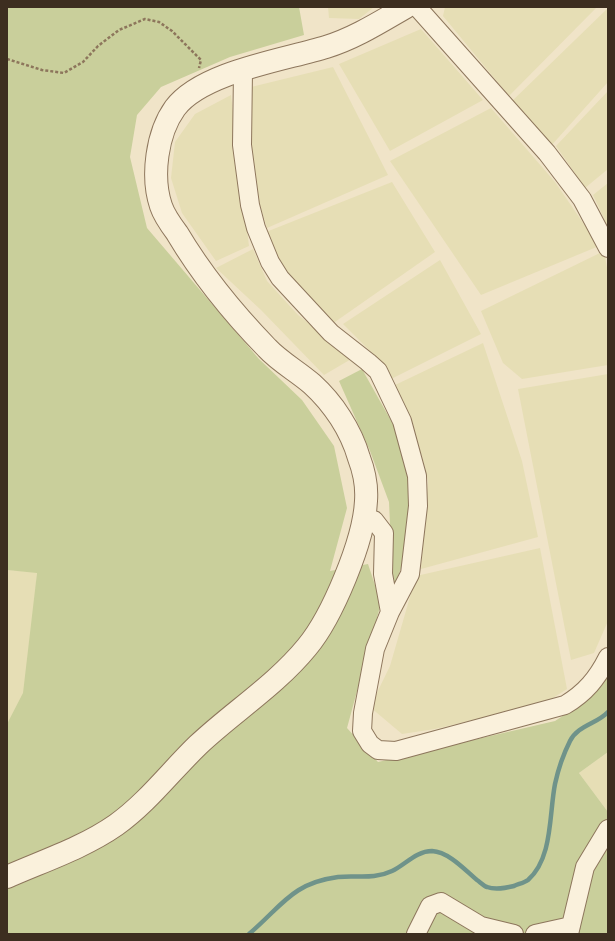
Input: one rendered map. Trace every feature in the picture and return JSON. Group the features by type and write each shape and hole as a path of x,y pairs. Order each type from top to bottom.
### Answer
{"street":[{"path":"7,877 86,842 116,824 143,801 199,744 286,669 306,649 326,620 353,556 364,518 366,490 359,455 342,418 313,385 269,351 232,310 193,260 161,207 157,184 157,153 165,128 175,108 196,90 214,79 292,55 326,47 361,33 406,7"},
{"path":"417,7 547,153 582,199 608,248"},
{"path":"243,71 242,145 250,205 256,228 270,262 280,278 331,333 378,371 402,421 417,476 418,506 410,574 390,612 375,649 363,713 362,731 370,744 378,750 396,751 564,705 580,696 600,673 608,657"},
{"path":"364,518 374,520 384,533 383,574 390,612"},
{"path":"535,934 570,930 585,868 608,829"},
{"path":"416,934 430,906 441,902 481,926 514,934"}],"path":[{"path":"7,58 42,70 64,73 83,62 98,46 119,30 145,19 159,22 172,31 201,60 196,90"}],"shaded area":[{"path":"328,7 374,7 359,19 329,18"},
{"path":"445,7 597,7 509,96 443,16"},
{"path":"608,8 608,82 550,147 510,103"},
{"path":"421,29 483,100 390,151 339,64"},
{"path":"333,67 388,175 267,228 259,202 249,144 247,88"},
{"path":"608,91 608,169 585,188 556,146"},
{"path":"231,95 249,246 216,261 182,213 171,178 175,142 195,114"},
{"path":"491,108 555,182 599,246 481,295 390,161"},
{"path":"392,182 435,252 332,324 286,273 266,232"},
{"path":"608,183 608,227 593,195"},
{"path":"253,249 267,281 298,315 353,358 324,375 261,310 216,268"},
{"path":"604,251 608,273 608,365 522,379 503,363 481,311"},
{"path":"440,260 481,334 391,379 386,367 343,324"},
{"path":"483,343 522,461 538,537 421,569 428,481 422,456 393,386"},
{"path":"608,374 608,621 594,653 571,660 518,389"},
{"path":"540,548 567,689 545,703 435,729 402,734 370,707 390,666 416,576"},
{"path":"7,570 37,572 29,690 7,726"},
{"path":"608,752 608,812 579,773"}],"green space":[{"path":"7,7 299,7 304,35 230,57 161,87 137,115 130,157 147,228 259,359 302,400 334,446 347,508 330,571 368,564 381,603 347,728 378,762 555,721 584,702 608,670 608,752 579,773 608,812 608,934 7,934 7,724 23,693 37,573 7,570"},
{"path":"362,369 394,426 409,483 407,551 393,591 389,502 370,451 339,381"}],"waterway":[{"path":"249,934 289,897 309,884 338,877 385,874 421,853 426,852 438,852 451,858 487,887 504,888 514,886 528,880 536,871 546,848 555,784 561,762 570,741 578,731 604,716 608,712"}]}
